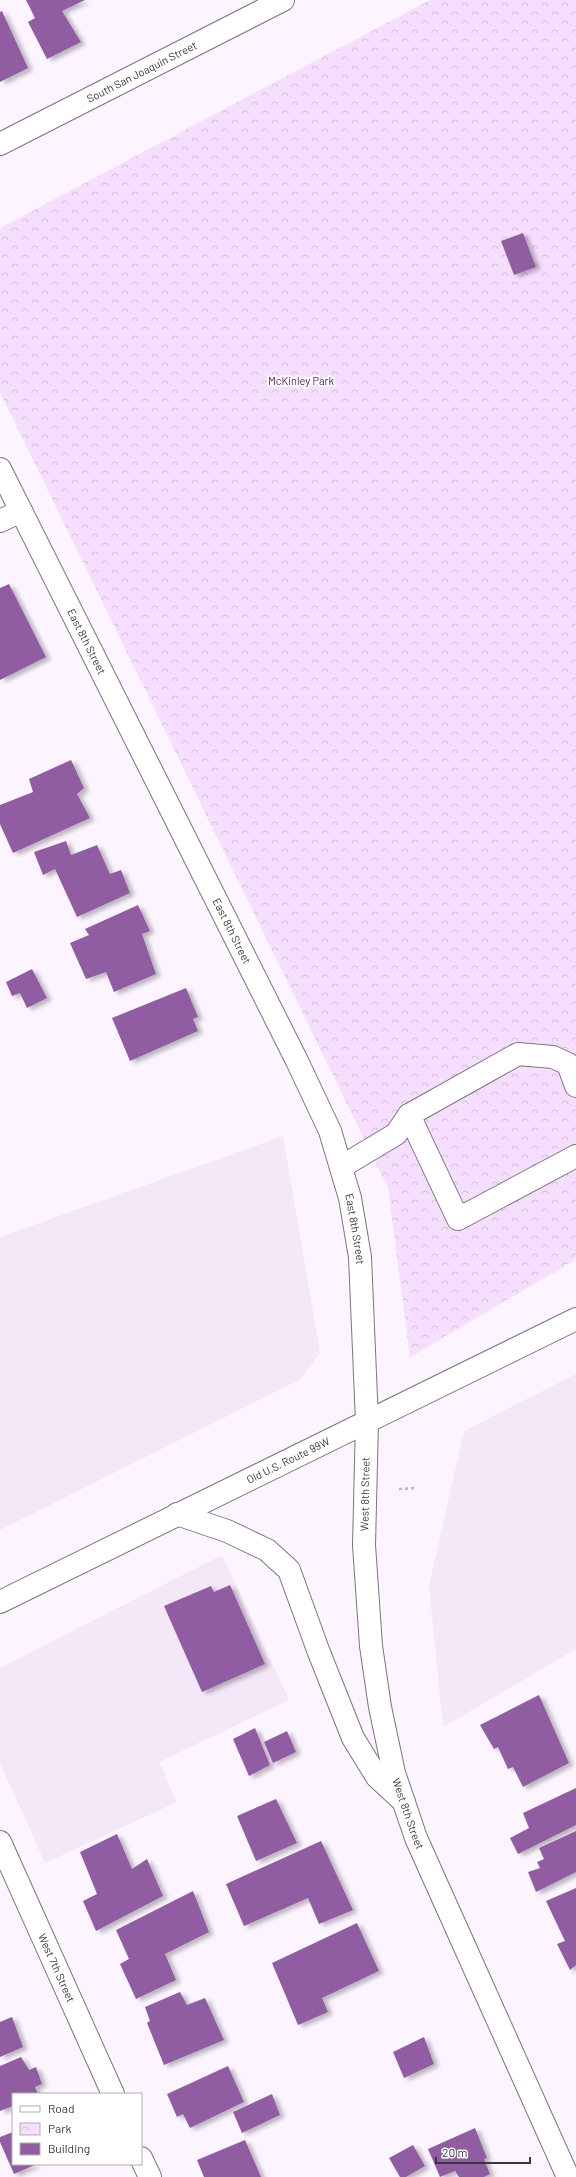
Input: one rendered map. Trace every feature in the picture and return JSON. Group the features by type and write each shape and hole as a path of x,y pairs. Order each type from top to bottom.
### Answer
{"street":[{"name":"South San Joaquin Street","path":"0,144 283,0"},
{"name":"East 8th Street","path":"0,469 297,1061 330,1131 350,1198 360,1257 367,1421"},
{"path":"0,521 21,511"},
{"path":"341,1167 396,1134 409,1115 518,1054 553,1057 568,1064 576,1086"},
{"path":"409,1115 458,1219 576,1156"},
{"name":"Old U.S. Route 99W","path":"0,1602 576,1319"},
{"name":"West 8th Street","path":"367,1421 364,1545 371,1646 380,1707 394,1773 416,1838 568,2177"},
{"path":"177,1514 227,1531 266,1550 289,1570 318,1650 353,1738 377,1777 404,1802"},
{"name":"West 7th Street","path":"0,1842 113,2093"},
{"path":"142,2160 150,2177"}],"path":[{"path":"399,1489 416,1488"}],"shaded area":[{"path":"283,1136 320,1352 301,1379 0,1530 0,1237"},
{"path":"576,1374 576,1649 443,1727 429,1586 464,1431"},
{"path":"222,1555 289,1700 159,1762 177,1802 45,1863 0,1763 0,1668"}],"green space":[{"name":"McKinley Park","path":"430,0 576,0 576,1259 410,1357 388,1188 0,392 0,228"}],"building":[{"path":"26,0 85,0 62,11 81,42 47,59 28,22 35,18"},
{"path":"2,11 28,68 0,82 0,12"},
{"path":"523,233 536,267 514,275 501,241"},
{"path":"9,584 46,657 0,680 0,588"},
{"path":"71,760 84,788 77,794 90,818 13,853 0,824 0,805 33,792 29,779"},
{"path":"66,841 71,855 97,845 110,874 121,870 130,893 77,917 55,869 43,875 34,852"},
{"path":"138,905 150,931 142,934 156,974 114,992 106,972 86,979 70,943 89,935 85,929"},
{"path":"32,969 47,998 27,1008 20,993 12,996 6,982"},
{"path":"186,988 198,1017 193,1019 198,1031 130,1061 112,1018"},
{"path":"230,1585 265,1664 202,1692 164,1606 211,1586 214,1592"},
{"path":"539,1695 569,1763 523,1787 513,1767 508,1769 498,1747 494,1749 480,1725"},
{"path":"255,1728 270,1765 249,1776 233,1739"},
{"path":"287,1731 296,1752 273,1763 264,1742"},
{"path":"576,1788 576,1825 518,1854 510,1838 529,1828 523,1813"},
{"path":"276,1799 297,1843 256,1861 237,1816"},
{"path":"576,1831 576,1872 536,1892 528,1872 540,1868 537,1862 544,1859 539,1848"},
{"path":"117,1834 132,1869 147,1859 163,1896 96,1931 83,1901 97,1894 80,1852"},
{"path":"321,1841 353,1910 319,1924 308,1898 244,1926 226,1884"},
{"path":"576,1888 576,1965 570,1970 557,1944 565,1941 546,1901"},
{"path":"193,1891 209,1932 165,1954 176,1980 136,1999 120,1964 129,1959 116,1930"},
{"path":"357,1923 379,1971 322,1998 328,2012 298,2025 272,1963"},
{"path":"180,1992 187,2005 205,1998 224,2040 164,2065 147,2023 150,2021 145,2007"},
{"path":"12,2017 23,2047 0,2057 0,2022"},
{"path":"424,2037 434,2064 404,2078 393,2052"},
{"path":"21,2057 29,2070 36,2067 42,2084 35,2087 38,2093 12,2093 12,2106 0,2111 0,2066"},
{"path":"228,2066 244,2102 190,2128 183,2114 177,2117 167,2094"},
{"path":"272,2094 280,2115 242,2133 233,2112"},
{"path":"475,2128 487,2158 484,2159 490,2174 484,2177 459,2177 455,2171 440,2177 428,2149"},
{"path":"12,2132 12,2165 35,2165 14,2174 0,2142 0,2137"},
{"path":"245,2140 261,2177 204,2177 197,2160"},
{"path":"413,2145 425,2166 406,2177 400,2177 389,2158"}]}
